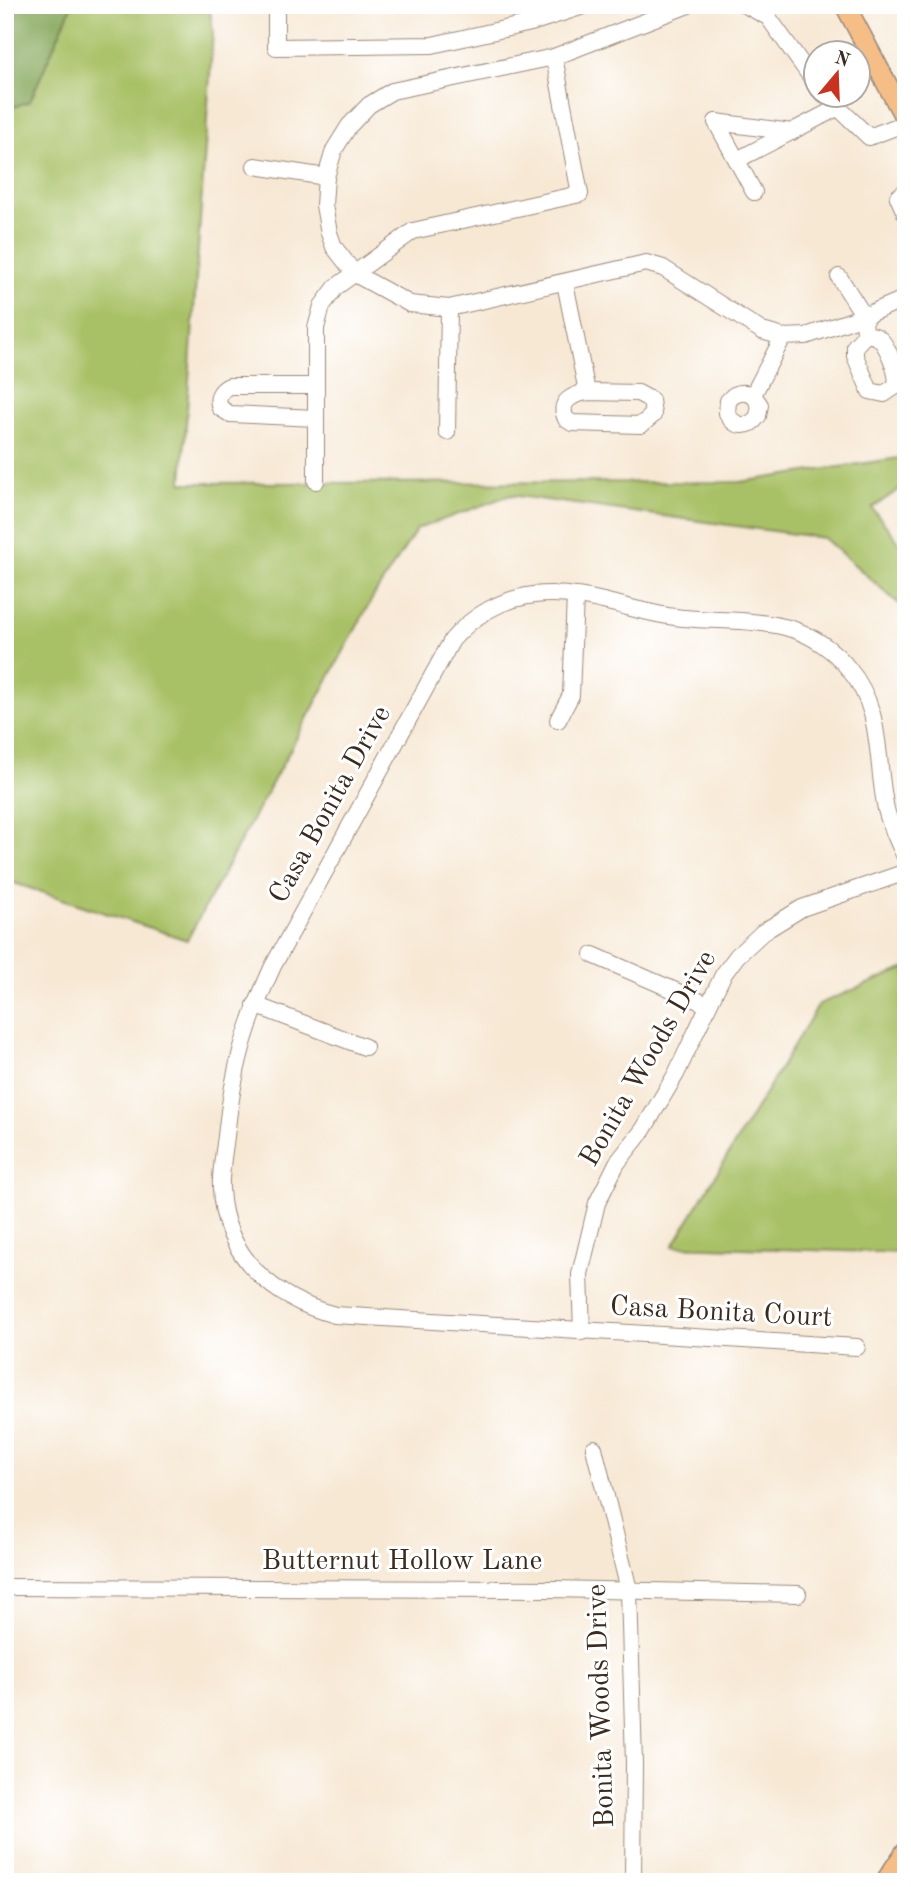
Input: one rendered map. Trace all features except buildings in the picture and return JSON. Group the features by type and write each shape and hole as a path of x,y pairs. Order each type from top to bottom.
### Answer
{"main road":[{"path":"845,5 906,122"},
{"path":"885,1882 906,1851"}],"street":[{"path":"276,5 276,47 432,45 531,23 587,5"},
{"path":"688,5 554,57 392,91 369,105 349,125 334,150 326,177 324,205 334,247 355,274 383,291 410,304 449,308 646,263 663,268 762,331 783,337 806,336 906,298"},
{"path":"752,7 768,17 802,63"},
{"path":"316,481 318,316 336,286 414,231 580,194 554,57"},
{"path":"737,160 837,108 869,136 906,122"},
{"path":"754,192 716,122 792,132"},
{"path":"255,166 326,177"},
{"path":"906,191 898,197 906,215"},
{"path":"839,277 864,316 865,335"},
{"path":"565,283 587,392"},
{"path":"447,432 449,308"},
{"path":"753,395 783,337"},
{"path":"316,386 229,386 221,391 218,400 220,408 230,414 316,418"},
{"path":"587,392 643,394 651,400 653,415 641,425 572,423 566,419 563,406 573,395 587,392"},
{"name":"Casa Bonita Drive","path":"582,1332 335,1315 295,1301 249,1265 232,1236 223,1204 221,1188 230,1090 255,1005 273,966 452,640 473,619 502,603 532,595 575,596 674,617 776,625 807,636 835,654 855,676 870,702 875,717 878,760 887,813 906,859"},
{"path":"558,720 571,695 575,596"},
{"name":"Bonita Woods Drive","path":"582,1332 580,1274 597,1203 617,1163 643,1130 676,1074 723,975 737,956 763,932 802,908 906,872"},
{"path":"593,955 708,1005"},
{"path":"255,1005 365,1047"},
{"name":"Casa Bonita Court","path":"582,1332 856,1347"},
{"name":"Bonita Woods Drive","path":"594,1448 629,1590 634,1763 633,1882"},
{"name":"Butternut Hollow Lane","path":"5,1587 629,1590 798,1594"}],"green space":[{"path":"5,5 72,5 30,101 5,110"},
{"path":"72,5 209,5 213,31 182,483 740,482 906,457 906,485 872,508 906,551 906,610 824,538 510,495 417,529 373,597 187,940 5,880 5,110 30,101"},
{"path":"906,968 906,1253 673,1246 819,1004"}]}
